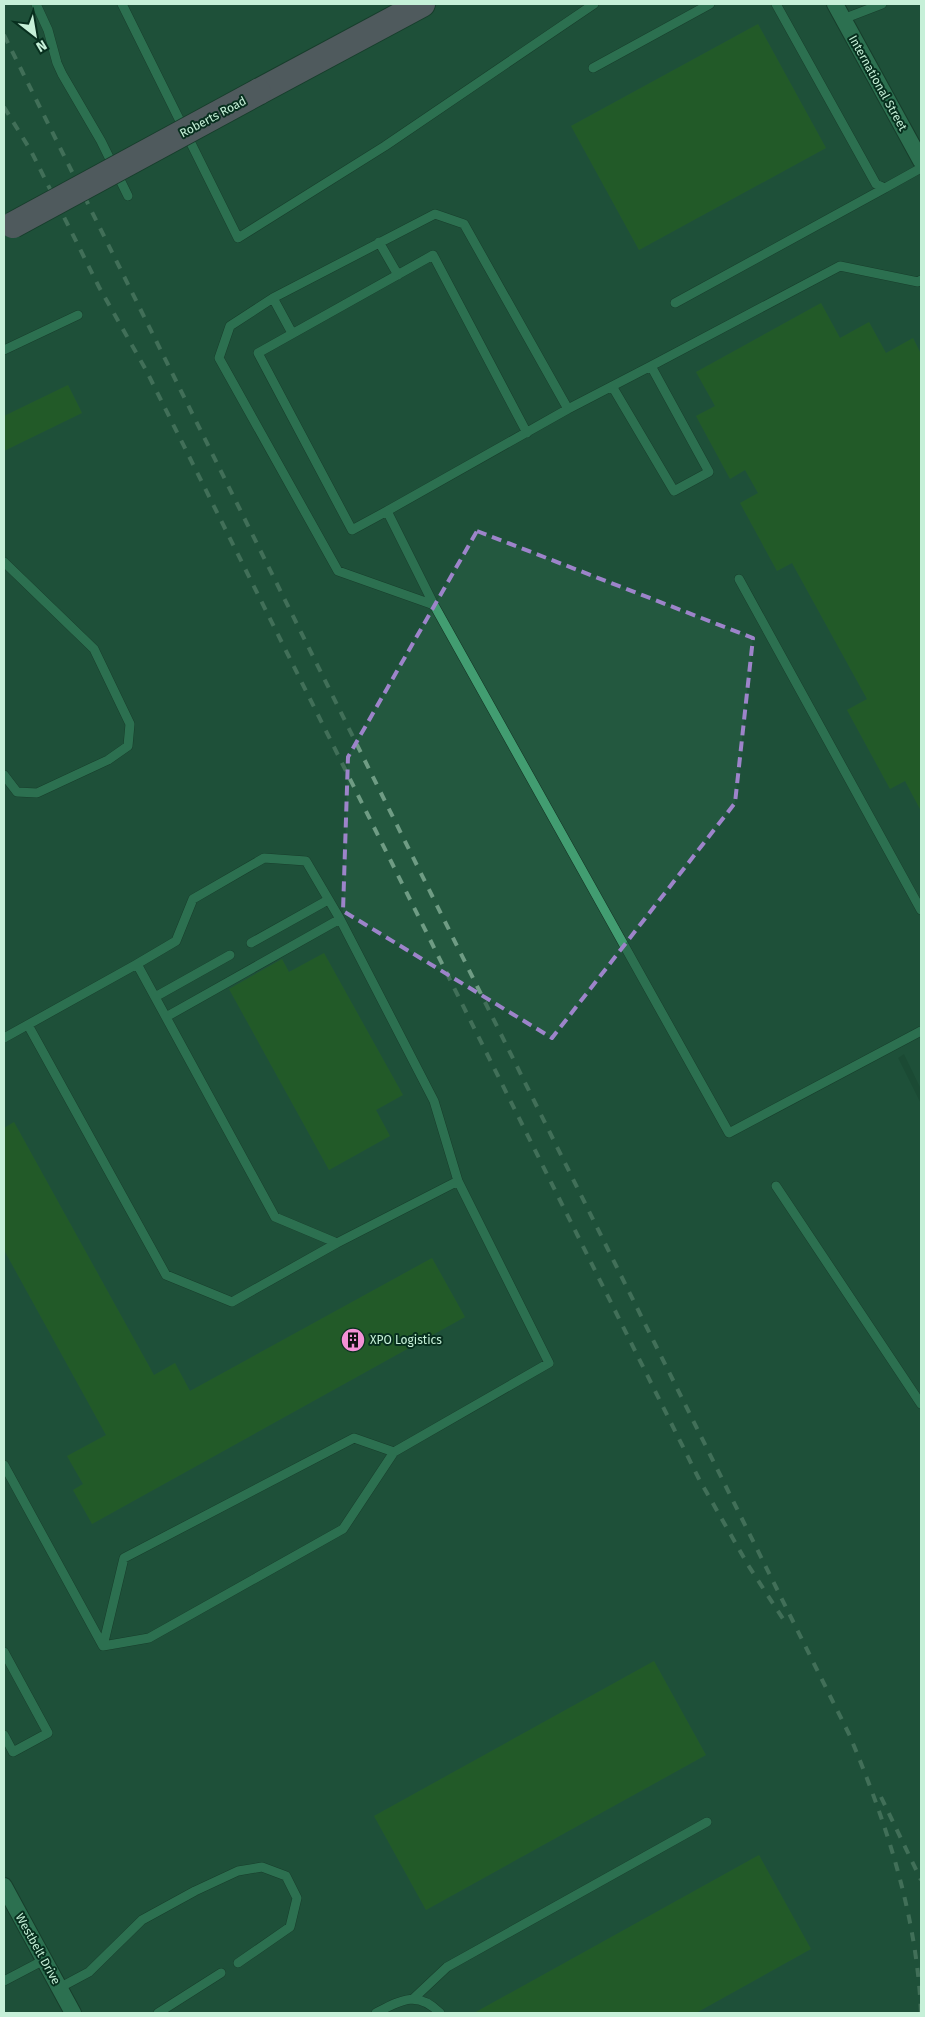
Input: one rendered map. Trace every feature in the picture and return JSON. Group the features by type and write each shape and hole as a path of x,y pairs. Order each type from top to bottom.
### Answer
{"main road":[{"name":"Roberts Road","path":"9,228 422,4"}],"street":[{"name":"International Street","path":"835,4 921,161"},
{"name":"Westbelt Drive","path":"4,1886 73,2013"}],"lane":[{"path":"36,4 48,30 62,74 101,141 128,196"},
{"path":"122,4 238,238 385,146 594,4"},
{"path":"593,68 710,4"},
{"path":"776,4 876,184 885,188"},
{"path":"843,19 882,4"},
{"path":"675,303 921,168"},
{"path":"434,605 338,571 220,358 230,326 273,298 435,214 464,224 568,409"},
{"path":"379,242 398,275"},
{"path":"527,433 432,255 258,353 352,530 527,433 568,409 840,266 920,284"},
{"path":"273,298 292,333"},
{"path":"4,350 78,315"},
{"path":"612,386 674,491 709,472 651,366"},
{"path":"387,511 434,605 729,1134 921,1031"},
{"path":"4,562 94,649 130,724 128,746 108,760 37,793 17,792 4,775"},
{"path":"739,579 921,910"},
{"path":"4,1038 176,941 193,899 264,858 306,861 340,919 434,1101 458,1181 549,1363 394,1452 343,1529 149,1638 103,1646"},
{"path":"251,943 328,900"},
{"path":"166,1017 340,919"},
{"path":"155,997 230,955"},
{"path":"137,964 275,1217 337,1243"},
{"path":"28,1025 166,1275 232,1302 337,1243 458,1181"},
{"path":"776,1186 921,1404"},
{"path":"103,1646 124,1558 354,1438 394,1452"},
{"path":"4,1465 103,1646"},
{"path":"4,1652 48,1733 13,1752 4,1735"},
{"path":"413,1999 447,1967 707,1822"},
{"path":"60,1988 89,1972 142,1920 195,1891 238,1871 262,1867 286,1876 298,1898 290,1927 238,1963"},
{"path":"4,1981 44,1960"},
{"path":"158,2013 221,1973"},
{"path":"376,2013 401,2000 413,1999 424,2001 440,2013"}],"highlighted area":[{"path":"477,531 753,638 735,803 552,1038 343,911 348,757"}],"shaded area":[{"path":"4,4 921,4 921,1089 904,1054 898,1058 921,1104 921,2013 4,2013"}],"building":[{"path":"758,24 826,148 639,250 571,126"},
{"path":"821,303 840,338 869,322 886,353 913,338 921,354 921,811 905,781 890,789 847,710 867,699 792,563 777,571 740,503 758,493 745,470 730,479 696,416 715,406 696,372"},
{"path":"68,385 82,413 4,451 4,416"},
{"path":"324,953 403,1095 376,1110 390,1136 329,1170 229,989 282,959 289,972"},
{"name":"XPO Logistics","path":"14,1122 154,1375 175,1363 190,1391 432,1258 465,1317 92,1524 73,1490 83,1484 67,1456 106,1435 4,1250 4,1128"},
{"path":"654,1661 706,1755 426,1910 374,1816"},
{"path":"759,1855 811,1949 696,2013 474,2013"}],"railway":[{"path":"4,35 849,1734 876,1802 898,1871 913,1941 921,2013"},
{"path":"4,107 31,151 99,287 146,370 699,1479 748,1565 787,1625"},
{"path":"881,1797 921,1880"}],"place":[{"name":"XPO Logistics","path":"353,1340"}]}
